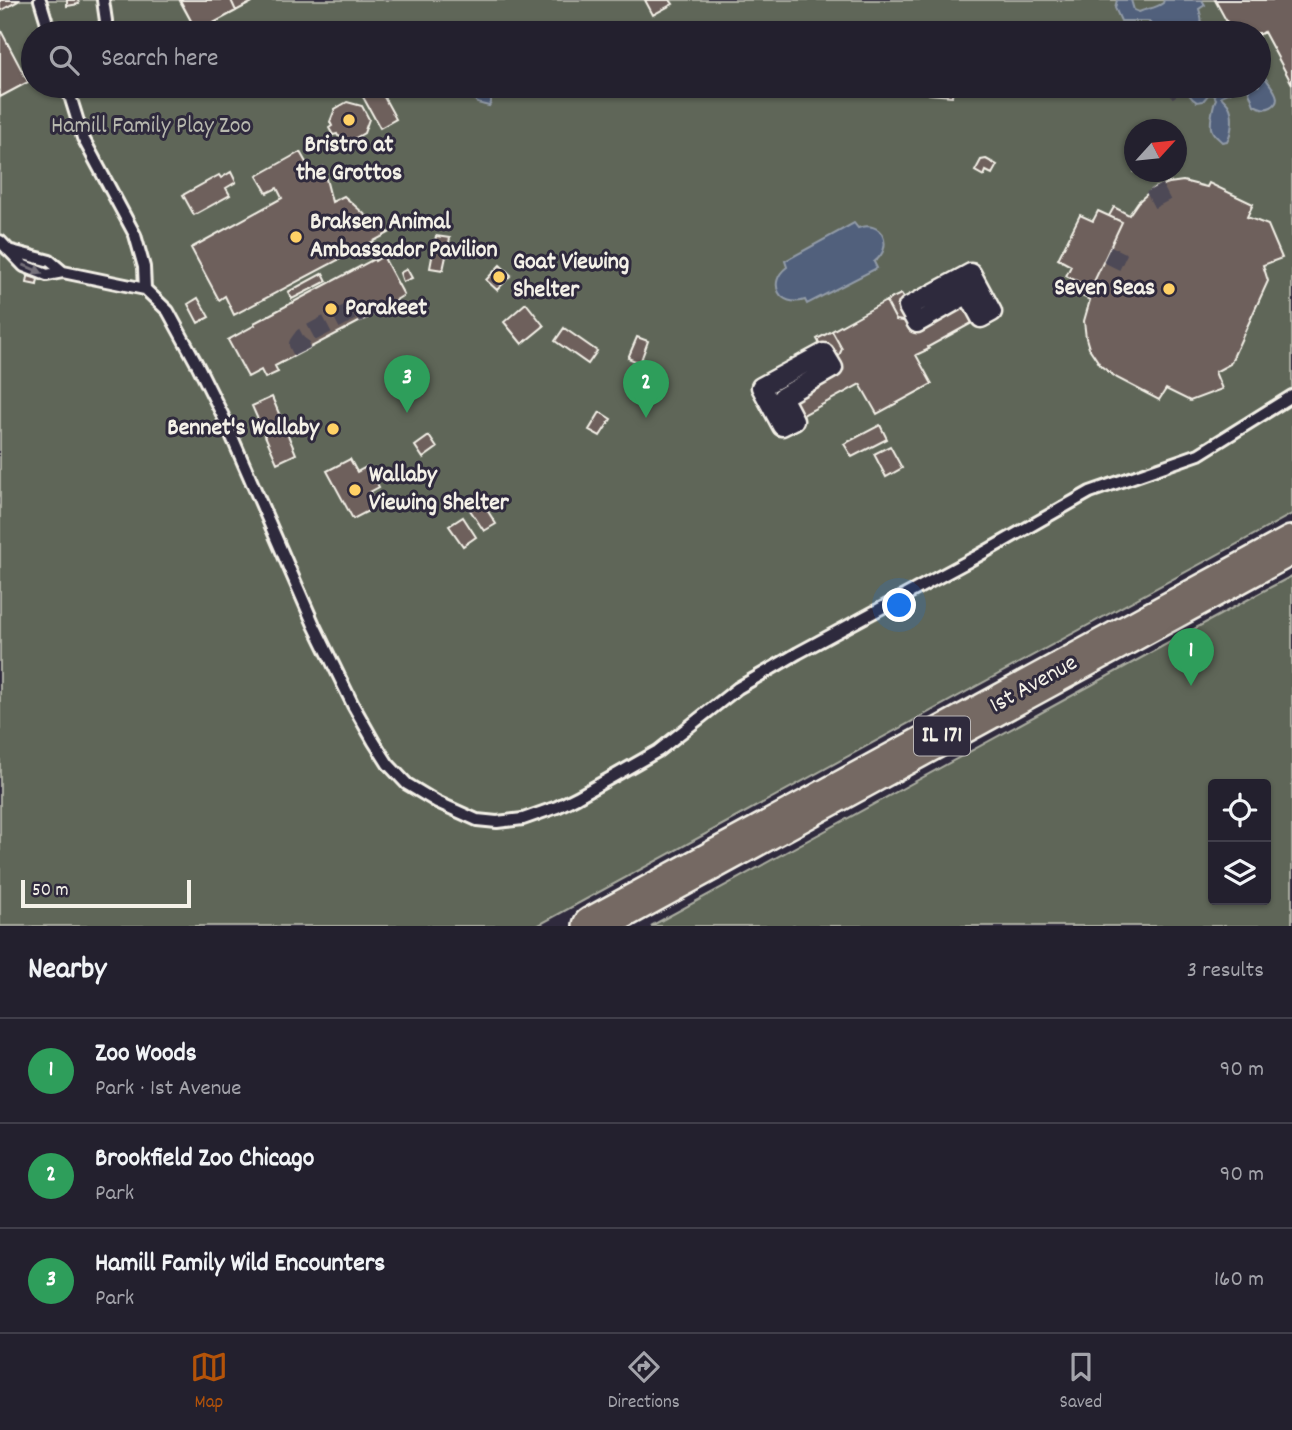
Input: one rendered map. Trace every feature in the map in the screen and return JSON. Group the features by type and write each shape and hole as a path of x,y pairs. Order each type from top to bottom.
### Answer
{"main road":[{"name":"1st Avenue","path":"592,926 1292,545"}],"street":[{"path":"971,273 992,312 981,318 968,294 917,323 908,307 971,273"},
{"path":"824,353 833,369 782,397 794,420 782,426 761,387 824,353"}],"lane":[{"path":"40,0 47,21"},
{"path":"103,0 106,21"},
{"path":"71,98 83,138 135,235 144,267 145,289"},
{"path":"0,241 8,250 50,261 63,272 145,289 168,311 222,414 314,625 353,705 388,764 407,784 437,802 477,820 497,822 523,819 577,797 658,751 738,688 798,653 1090,492 1199,454 1292,396"}],"green space":[{"name":"Hamill Family Play Zoo","path":"0,0 1292,0 1292,514 537,926 0,926"},
{"path":"1292,576 1292,926 651,926"}],"water":[{"path":"1117,0 1131,0 1134,10 1139,12 1160,5 1164,0 1202,0 1205,5 1199,9 1202,21 1121,21 1115,8"},
{"path":"1271,85 1277,99 1275,104 1269,108 1254,105 1251,98 1271,98"},
{"path":"474,98 491,99 489,106 477,103"},
{"path":"1192,98 1206,98 1197,102"},
{"path":"1223,98 1232,114 1229,138 1222,142 1215,136 1211,125 1216,99"},
{"path":"854,223 858,228 874,227 883,236 884,249 874,262 877,268 807,304 805,300 796,302 779,293 777,280 787,267 785,261"}],"building":[{"path":"0,0 20,0 0,11"},
{"path":"67,0 78,0 79,4 67,6"},
{"path":"180,0 256,0 217,21 191,21"},
{"path":"231,0 236,11 217,21 191,21 180,1"},
{"path":"645,0 670,0 673,4 653,15"},
{"path":"1215,0 1292,0 1292,84 1271,45 1271,21 1226,21"},
{"path":"0,29 21,69 21,86 0,97"},
{"path":"364,98 385,98 396,119 380,128"},
{"name":"Bristro at the Grottos","path":"347,102 362,106 369,119 364,133 352,140 333,135 329,128 332,126 330,122 335,109"},
{"name":"Braksen Animal Ambassador Pavilion","path":"300,152 312,173 323,167 332,202 344,196 389,233 234,315 225,296 219,300 191,248 282,198 277,188 267,193 257,176"},
{"path":"986,159 997,165 992,174 986,171 984,176 975,171 981,160"},
{"path":"231,172 236,182 226,188 230,195 194,215 183,195 219,175 221,178"},
{"name":"Seven Seas","path":"1187,182 1207,187 1209,183 1253,204 1247,217 1268,225 1282,258 1263,265 1268,281 1230,364 1215,372 1222,389 1190,401 1166,389 1159,400 1117,378 1101,366 1086,338 1084,321 1090,300 1072,291 1077,281 1066,276 1071,266 1058,259 1080,215 1093,221 1098,211 1109,216 1114,207 1129,215 1138,202 1154,188 1169,183"},
{"path":"1098,211 1122,222 1091,288 1066,276 1071,266 1058,259 1080,215 1093,221"},
{"path":"436,236 450,238 443,270 430,268"},
{"path":"383,256 404,295 396,300 397,302 275,366 278,372 265,378 261,370 248,377 228,340 255,325 254,323"},
{"name":"Goat Viewing Shelter","path":"500,265 511,275 497,290 486,280"},
{"path":"407,269 412,278 403,282 400,273"},
{"path":"323,273 327,281 292,299 288,292"},
{"path":"28,276 38,279 37,285 27,283"},
{"path":"901,294 917,323 896,320 886,301"},
{"path":"968,294 981,318 916,355 932,384 877,414 860,384 794,420 782,397 833,368 842,349 832,331 886,301 896,320 917,323"},
{"path":"198,298 209,317 198,323 188,304"},
{"path":"526,303 544,326 522,344 504,322"},
{"path":"564,328 597,351 588,364 555,341"},
{"path":"832,331 842,349 833,368 817,339"},
{"path":"637,337 648,341 640,363 628,358"},
{"path":"272,397 296,454 277,463 252,406"},
{"path":"600,412 611,419 600,436 589,430"},
{"path":"880,425 887,439 852,457 844,444"},
{"path":"429,436 437,448 423,458 415,446"},
{"path":"890,446 902,468 886,477 874,454"},
{"name":"Wallaby Viewing Shelter","path":"350,459 357,472 368,466 379,487 370,492 376,507 353,519 327,471"},
{"path":"482,502 496,524 484,531 470,510"},
{"path":"463,517 476,537 463,546 449,526"}],"tunnel":[{"path":"1154,188 1165,209"},
{"path":"1107,254 1130,265"},
{"path":"302,352 298,344 303,337 356,309 367,317"}],"place":[{"name":"Bristro at the Grottos","path":"349,120"},
{"name":"Braksen Animal Ambassador Pavilion","path":"296,237"},
{"name":"Goat Viewing Shelter","path":"499,277"},
{"name":"Seven Seas","path":"1169,289"},
{"name":"Parakeet","path":"331,309"},
{"name":"Hamill Family Wild Encounters","path":"407,413"},
{"name":"Brookfield Zoo Chicago","path":"646,418"},
{"name":"Bennet's Wallaby","path":"333,429"},
{"name":"Wallaby Viewing Shelter","path":"355,490"},
{"name":"Zoo Woods","path":"1191,686"}]}
